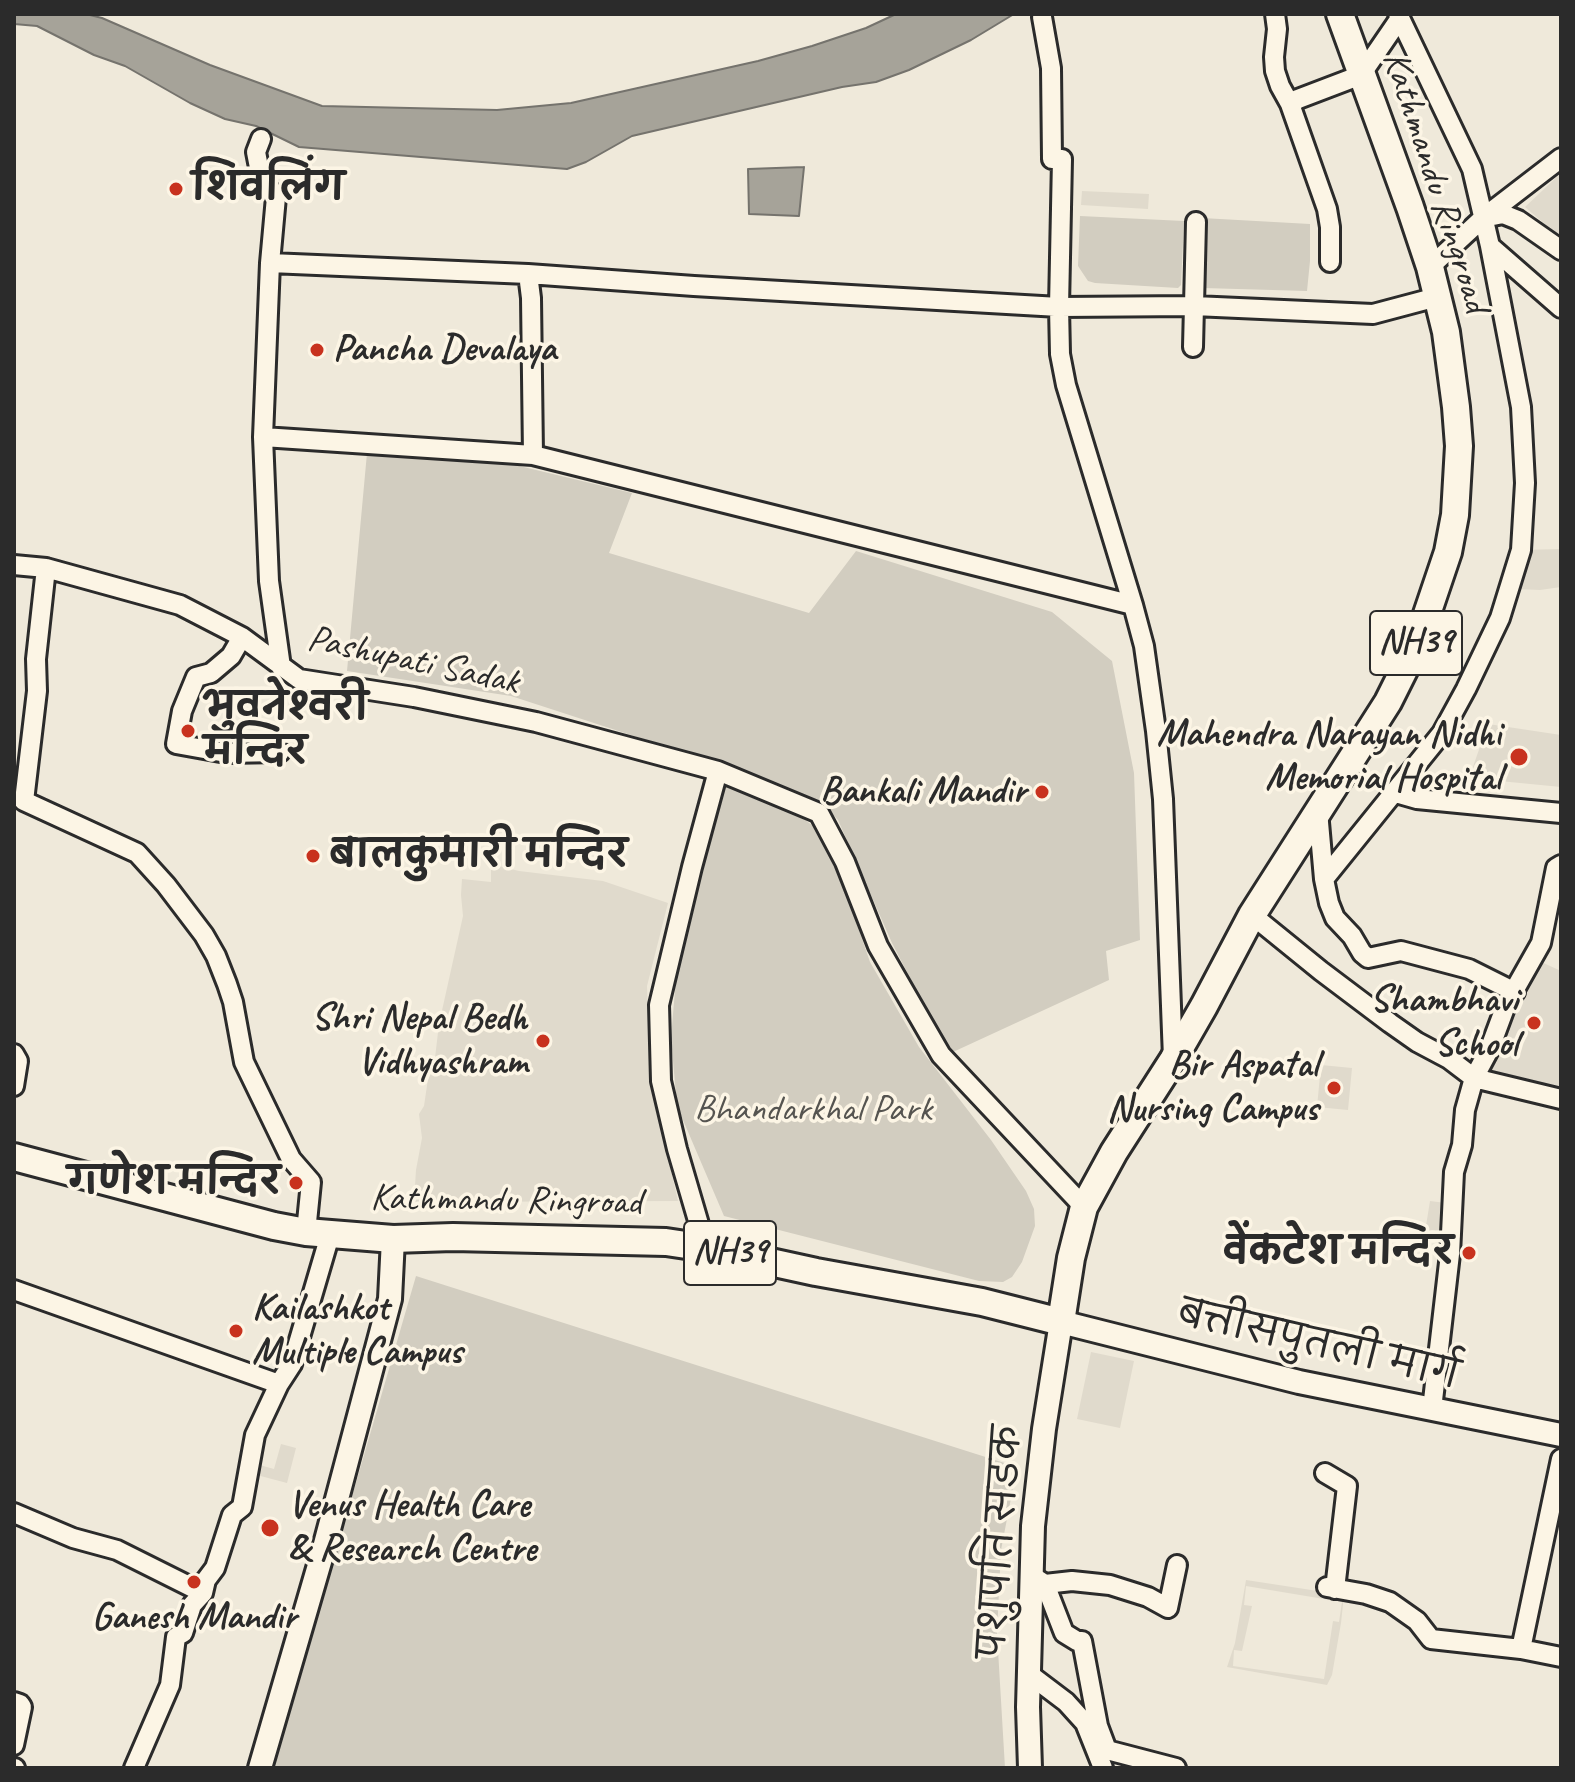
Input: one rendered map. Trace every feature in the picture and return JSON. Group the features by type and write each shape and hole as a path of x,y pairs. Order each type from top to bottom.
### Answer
{"highway":[{"name":"Kathmandu Ringroad","path":"14,1157 274,1226 318,1233 393,1239 453,1237 666,1242 1006,1307 1061,1322 1071,1258 1084,1207 1114,1152 1173,1060 1252,915 1388,702 1411,656 1448,552 1455,515 1459,446 1446,332 1430,267 1340,14"}],"main road":[{"path":"260,1768 324,1548 390,1299 393,1239"},
{"name":"बत्तीसपुतली मार्ग","path":"1061,1322 1299,1382 1561,1435"},
{"name":"पशुपति सडक","path":"1030,1768 1029,1674 1038,1580 1033,1526 1061,1322"}],"street":[{"path":"1275,14 1275,71 1290,104 1327,209 1330,262"},
{"path":"1290,104 1361,75 1399,16"},
{"path":"1324,879 1442,733 1500,618 1521,550 1525,483 1521,407 1490,246 1472,169 1399,16"},
{"path":"1042,17 1051,68 1052,159 1062,159 1060,354 1066,385 1144,646 1163,799 1173,1060"},
{"path":"261,139 256,152 262,183 276,197 270,263 263,437 269,581 281,667"},
{"path":"1430,267 1483,218 1561,158"},
{"path":"1483,218 1503,214 1518,220 1561,250"},
{"path":"1193,347 1196,222"},
{"path":"1490,246 1561,308"},
{"path":"270,263 528,274 1059,307 1194,306 1373,314 1437,297"},
{"path":"528,274 533,455"},
{"path":"263,437 533,455 1133,605"},
{"name":"Pashupati Sadak","path":"14,565 46,568 180,605 242,637 299,679 500,713 718,771 819,813 845,862 878,946 941,1055 1084,1207"},
{"path":"46,568 36,659 37,691 24,801 137,853 204,935 230,993 244,1062 291,1159 311,1182 318,1233 292,1364 255,1435 242,1507 232,1515 215,1568 206,1580 203,1593 192,1605 183,1633 176,1637 170,1685 134,1768"},
{"path":"242,637 231,656 211,673 196,677 182,711 176,744 226,753 280,752"},
{"path":"706,1248 661,1081 659,1005 718,771"},
{"path":"1396,793 1417,799 1561,813"},
{"path":"1318,811 1324,879 1335,918 1352,936 1362,953 1368,958 1401,951 1469,969 1515,992"},
{"path":"1432,1409 1450,1254 1454,1172 1462,1145 1465,1110 1474,1078 1490,1048 1506,1005 1541,943 1556,868 1561,865"},
{"path":"1252,915 1390,1023 1474,1078 1561,1099"},
{"path":"14,1054 18,1061 14,1086"},
{"path":"14,1290 279,1384"},
{"path":"1521,1649 1561,1459"},
{"path":"1325,1473 1347,1486 1331,1588 1390,1602 1417,1621 1431,1639 1521,1649 1561,1657"},
{"path":"14,1513 73,1538 117,1550 203,1593"},
{"path":"1176,1768 1107,1750 1098,1726 1082,1641 1064,1633 1038,1580 1110,1585 1148,1597 1168,1608 1177,1565"},
{"path":"1029,1674 1066,1702 1085,1723 1103,1768"},
{"path":"14,1702 22,1707 14,1745"}],"shaded area":[{"path":"14,14 86,14 102,18 210,65 322,106 497,110 571,103 758,61 866,28 896,14 1014,14 971,40 876,82 842,87 632,136 567,169 299,147 256,126 225,119 190,103 125,66 94,55 37,26 14,24"},
{"path":"804,167 799,216 749,214 748,169"},
{"path":"1561,173 1561,238 1525,207"},
{"path":"1082,191 1149,194 1148,209 1081,205"},
{"path":"1561,549 1561,587 1517,589 1522,550"},
{"name":"Mahendra Narayan Nidhi Memorial Hospital","path":"1488,724 1561,735 1561,787 1469,778"},
{"name":"Shri Nepal Bedh Vidhyashram","path":"491,864 519,871 603,881 668,903 647,986 650,1077 678,1201 414,1202 422,1138 419,1114 424,1106 429,1072 435,1058 439,1024 463,916 462,879 491,882"},
{"name":"Shambhavi School","path":"1537,960 1561,971 1561,1095 1482,1074"},
{"name":"Bir Aspatal Nursing Campus","path":"1321,1065 1352,1068 1348,1110 1317,1107"},
{"path":"1430,1201 1446,1203 1441,1236 1425,1232"},
{"path":"1091,1352 1134,1361 1120,1428 1077,1419"},
{"path":"281,1444 296,1448 287,1483 253,1474 256,1464 274,1469"},
{"path":"1246,1580 1344,1595 1332,1675 1327,1685 1227,1667 1235,1643","holes":["1246,1586 1342,1602 1339,1622 1333,1621 1324,1679 1233,1666 1234,1650 1242,1651 1252,1606 1244,1605"]}],"green space":[{"path":"1080,216 1184,221 1181,285 1178,288 1088,281 1078,266"},
{"path":"1202,218 1310,224 1307,291 1203,288 1199,283"},
{"path":"367,453 507,463 632,493 609,553 809,613 856,551 1052,612 1112,661 1134,773 1140,940 1106,951 1109,980 953,1052 940,1036 892,943 838,820 824,805 726,766 511,696 347,671"},
{"name":"Bhandarkhal Park","path":"721,782 801,817 816,828 831,849 870,962 919,1047 991,1140 1026,1191 1034,1209 1035,1226 1022,1262 1012,1277 1003,1282 979,1281 724,1216 677,1106 671,1038 677,966"},
{"path":"416,1276 1017,1467 1001,1550 997,1633 1005,1768 268,1768 337,1548"}],"place":[{"name":"शिवलिंग","path":"176,189"},
{"name":"Pancha Devalaya","path":"317,350"},
{"name":"भुवनेश्वरी मन्दिर","path":"188,731"},
{"name":"Mahendra Narayan Nidhi Memorial Hospital","path":"1519,757"},
{"name":"Bankali Mandir","path":"1042,792"},
{"name":"बालकुमारी मन्दिर","path":"313,856"},
{"name":"Shambhavi School","path":"1534,1023"},
{"name":"Shri Nepal Bedh Vidhyashram","path":"543,1041"},
{"name":"Bir Aspatal Nursing Campus","path":"1334,1088"},
{"name":"गणेश मन्दिर","path":"296,1183"},
{"name":"वेंकटेश मन्दिर","path":"1469,1253"},
{"name":"Kailashkot Multiple Campus","path":"236,1331"},
{"name":"Venus Health Care & Research Centre","path":"270,1528"},
{"name":"Ganesh Mandir","path":"194,1582"}]}
